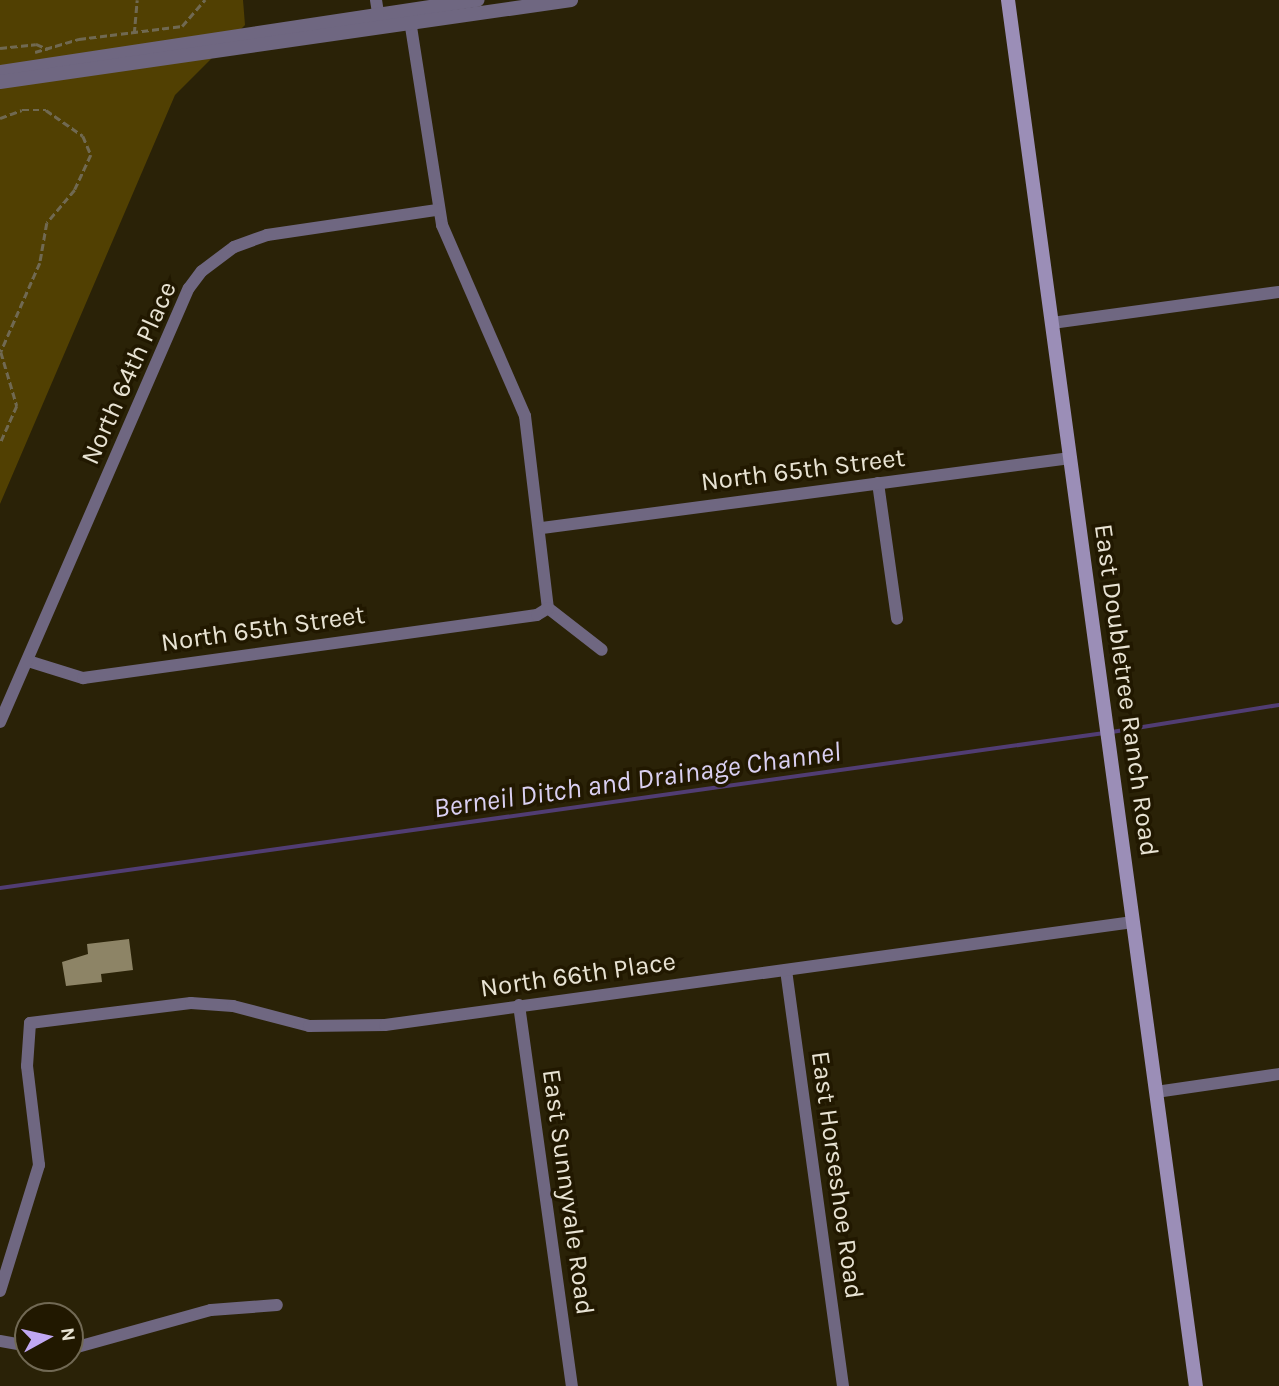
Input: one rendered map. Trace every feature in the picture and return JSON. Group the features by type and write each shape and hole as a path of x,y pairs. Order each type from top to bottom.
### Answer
{"main road":[{"name":"East Doubletree Ranch Road","path":"1009,0 1196,1386"}],"street":[{"path":"0,72 377,7 409,10 478,0"},
{"path":"0,82 411,25 570,0"},
{"path":"377,7 380,29"},
{"path":"409,10 438,210 516,389 541,528 548,608 602,650"},
{"name":"North 64th Place","path":"0,722 189,288 202,271 234,247 267,235 438,210"},
{"path":"1052,323 1279,292"},
{"name":"North 65th Street","path":"541,528 1070,458"},
{"path":"878,483 897,620"},
{"name":"North 65th Street","path":"28,661 83,678 537,615 548,608"},
{"name":"North 66th Place","path":"0,1291 39,1165 27,1066 30,1023 191,1003 233,1006 309,1026 385,1025 1133,922"},
{"name":"East Horseshoe Road","path":"786,970 843,1386"},
{"name":"East Sunnyvale Road","path":"519,1005 572,1386"},
{"path":"1156,1093 1279,1074"},
{"path":"84,1345 211,1310 277,1305"}],"path":[{"path":"134,34 137,0"},
{"path":"22,54 182,26 205,0"},
{"path":"0,48 36,44 48,49"},
{"path":"0,118 22,110 54,114 78,133 90,149 88,164 75,190 47,223 40,264 1,352 17,407 0,444"}],"shaded area":[{"path":"0,0 243,0 245,25 175,95 0,504"}],"building":[{"path":"129,939 133,970 101,974 102,982 66,986 62,962 88,954 87,944"}],"waterway":[{"name":"Berneil Ditch and Drainage Channel","path":"1112,732 1279,705"},
{"name":"Berneil Ditch and Drainage Channel","path":"0,888 1104,733"}]}
